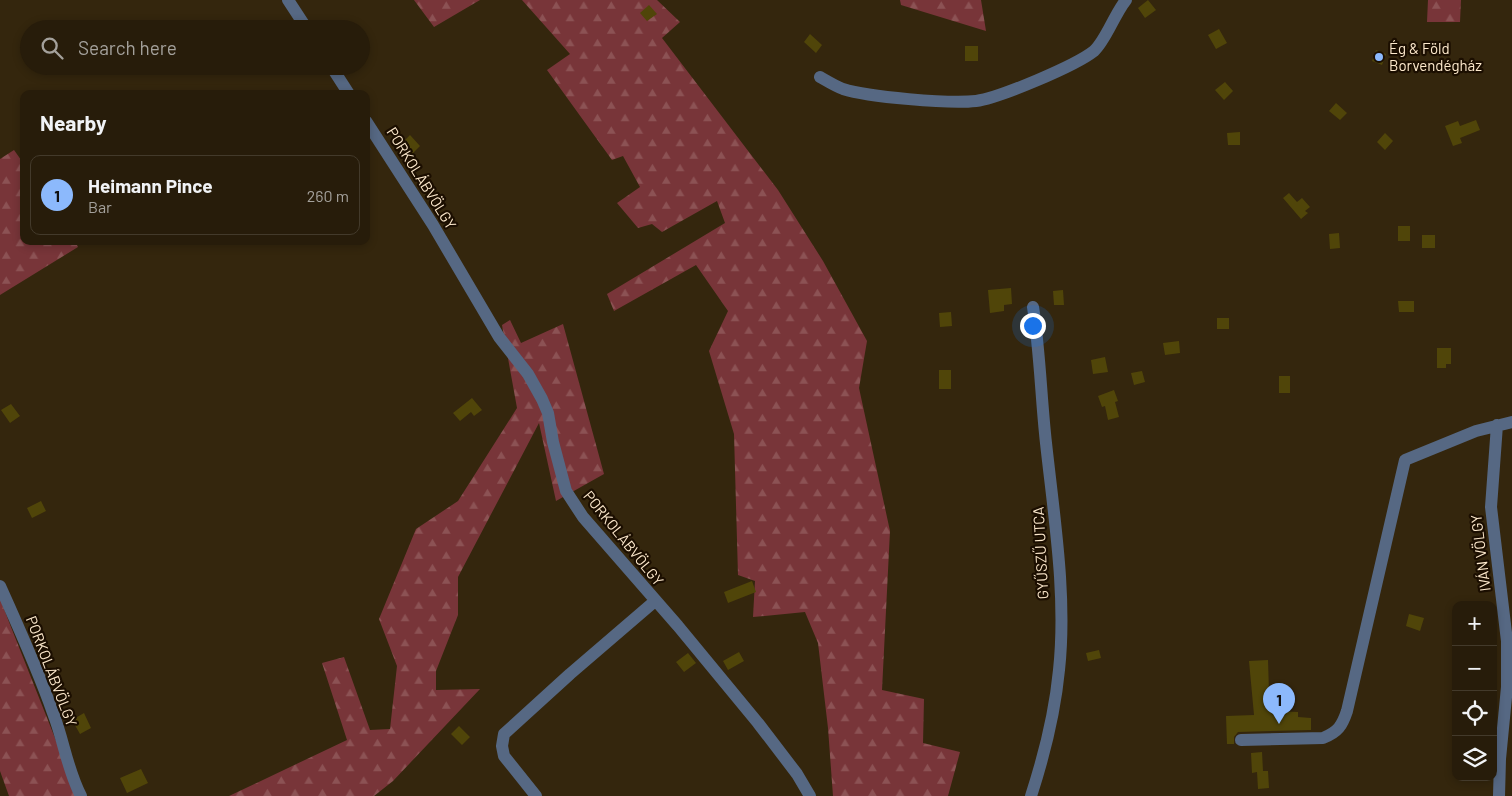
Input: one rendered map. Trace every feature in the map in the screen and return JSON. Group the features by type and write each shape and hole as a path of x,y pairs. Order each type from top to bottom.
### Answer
{"street":[{"path":"288,0 301,20"},
{"path":"820,77 844,89 882,95 956,101 992,97 1082,60 1096,49 1116,12 1126,0"},
{"path":"337,75 346,90"},
{"name":"PORKOLÁBVÖLGY","path":"370,127 433,225 498,337 528,374 542,399 548,413 562,477 571,498 583,518 678,626 758,724 810,796"},
{"name":"GYŰSZŰ UTCA","path":"1031,796 1041,764 1059,670 1060,608 1057,524 1046,442 1033,307"},
{"path":"1241,740 1323,738 1336,733 1342,725 1405,460 1497,425 1512,422"},
{"name":"IVÁN VÖLGY","path":"1497,425 1491,507 1507,641 1507,687 1500,758 1499,796"},
{"name":"PORKOLÁBVÖLGY","path":"0,586 28,648 54,715 64,756 81,796"},
{"path":"536,796 504,756 502,746 504,734 655,601"}],"green space":[{"path":"414,0 480,0 434,27"},
{"path":"522,0 657,0 680,22 662,38 778,190 823,261 867,341 859,388 890,531 882,690 924,699 923,743 960,752 948,796 833,796 828,728 818,643 805,612 753,617 755,581 738,575 734,434 709,351 728,311 696,265 614,311 607,294 725,223 717,201 662,232 652,224 638,228 617,203 640,187 623,156 612,160 547,70 570,54"},
{"path":"900,0 981,0 986,31 901,5"},
{"path":"1428,0 1461,0 1460,22 1427,22"},
{"path":"14,150 20,158 20,245 77,245 78,247 0,295 0,159"},
{"path":"510,320 521,343 563,324 604,474 556,501 539,423 458,577 458,615 436,671 436,690 480,689 393,781 374,796 229,796 347,740 322,663 344,657 370,730 390,729 397,666 379,619 416,529 458,501 517,408 502,325"},
{"path":"0,598 78,796 9,796 0,771"}],"building":[{"path":"1148,0 1156,10 1145,18 1138,8"},
{"path":"649,5 657,14 647,21 640,13"},
{"path":"1219,29 1227,43 1216,49 1208,35"},
{"path":"810,34 822,45 816,53 804,42"},
{"path":"965,46 978,46 978,61 965,61"},
{"path":"1376,50 1386,54 1382,65 1372,61"},
{"path":"1225,82 1233,91 1224,100 1215,90"},
{"path":"1336,103 1347,113 1340,120 1329,111"},
{"path":"1476,120 1480,130 1460,138 1462,143 1453,146 1445,126 1458,121 1460,126"},
{"path":"1240,132 1240,145 1228,145 1227,133"},
{"path":"1385,133 1393,141 1385,150 1377,142"},
{"path":"410,135 420,146 409,157 399,146"},
{"path":"1289,193 1297,202 1302,198 1310,207 1305,211 1308,213 1301,219 1283,198"},
{"path":"1398,226 1410,226 1410,241 1398,241"},
{"path":"1339,233 1340,248 1330,249 1329,234"},
{"path":"1422,235 1435,235 1435,248 1422,248"},
{"path":"1011,288 1012,304 1004,305 1004,311 990,313 988,290"},
{"path":"1063,290 1064,305 1054,305 1053,291"},
{"path":"1398,301 1414,301 1414,312 1399,312"},
{"path":"951,312 952,326 940,327 939,313"},
{"path":"1217,318 1229,318 1229,329 1217,329"},
{"path":"1179,341 1180,353 1165,355 1163,343"},
{"path":"1437,348 1451,348 1451,364 1446,364 1446,368 1437,368"},
{"path":"1105,357 1108,372 1093,374 1091,360"},
{"path":"939,370 951,370 951,389 939,389"},
{"path":"1142,371 1145,382 1134,385 1131,373"},
{"path":"1279,376 1290,376 1290,393 1279,393"},
{"path":"1114,390 1118,401 1115,402 1119,417 1108,420 1105,406 1102,407 1098,396"},
{"path":"472,398 482,410 474,416 471,412 460,421 453,413"},
{"path":"11,404 20,416 10,423 1,410"},
{"path":"41,501 46,511 32,518 27,508"},
{"path":"752,581 756,592 728,603 724,592"},
{"path":"1409,614 1424,618 1420,631 1406,626"},
{"path":"1099,650 1101,658 1088,661 1086,653"},
{"path":"739,652 744,661 728,670 723,661"},
{"path":"688,653 696,663 684,672 676,662"},
{"path":"1268,660 1269,692 1276,692 1275,711 1298,712 1298,717 1311,718 1311,730 1238,732 1234,737 1234,744 1227,744 1226,716 1254,715 1249,661"},
{"path":"84,713 91,728 80,734 72,720"},
{"path":"459,726 470,737 462,745 451,734"},
{"path":"1262,752 1263,771 1268,771 1269,788 1258,789 1257,772 1252,773 1251,753"},
{"path":"141,769 148,783 127,793 120,778"}],"place":[{"name":"Ég & Föld Borvendégház","path":"1379,57"},
{"name":"Heimann Pince","path":"1279,724"}]}
